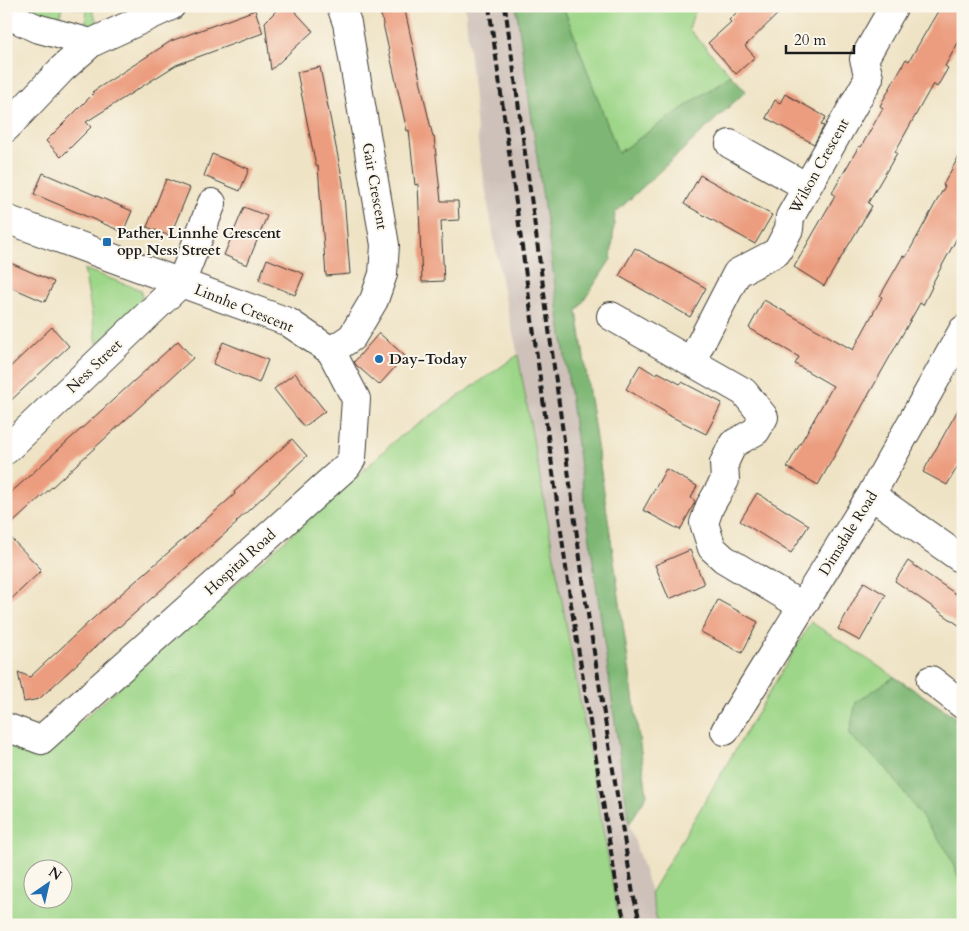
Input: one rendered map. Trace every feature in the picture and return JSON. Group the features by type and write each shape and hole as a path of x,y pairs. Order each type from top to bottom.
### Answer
{"street":[{"path":"6,128 62,69 91,43 171,6"},
{"name":"Gair Crescent","path":"331,350 352,337 374,300 383,274 385,244 347,23 341,6"},
{"name":"Wilson Crescent","path":"691,362 737,273 777,252 789,229 790,217 869,78 864,59 894,6"},
{"path":"6,14 36,28 91,43"},
{"path":"730,144 807,187"},
{"name":"Linnhe Crescent","path":"181,283 212,203"},
{"name":"Linnhe Crescent","path":"6,219 288,322 331,350"},
{"name":"Ness Street","path":"6,450 181,283"},
{"path":"612,316 744,392 764,417 756,431 733,444 724,463 724,480 710,506 704,523 712,548 724,559 802,606"},
{"name":"Dimsdale Road","path":"725,731 872,495 963,330"},
{"name":"Hospital Road","path":"6,727 41,740 346,466 352,458 356,399 331,350"},
{"path":"872,495 963,560"},
{"path":"931,680 963,705"}],"shaded area":[{"path":"465,6 516,6 629,824 651,892 658,925 620,925 518,355 503,290 479,152"}],"green space":[{"path":"25,6 62,6 59,24 35,15"},
{"path":"63,6 100,6 92,10 99,26 85,27 87,10"},
{"path":"516,6 563,6 618,153 731,75 746,91 615,213 611,259 577,311 647,795 629,824 561,328"},
{"path":"563,6 696,6 689,29 731,75 618,153"},
{"path":"84,269 141,290 142,297 136,308 97,344"},
{"path":"518,355 620,925 6,925 6,744 40,758 364,470 394,441"},
{"path":"811,622 963,722 963,925 658,925 651,892"},
{"path":"894,677 963,722 963,887 947,851 886,768 849,735 856,702"}],"building":[{"path":"281,6 290,6 313,31 271,70 265,22"},
{"path":"379,6 404,6 434,137 441,201 458,201 459,220 441,221 444,281 422,282 418,184 415,185 409,130 407,131"},
{"path":"743,6 786,6 745,46 755,57 736,74 708,43 731,22 729,20"},
{"path":"941,6 963,6 963,34 945,66 948,68 937,87 933,84 868,203 872,206 824,286 794,267 835,195 832,193 883,108 880,106 906,59 909,61"},
{"path":"255,10 263,33 176,65 86,122 91,127 61,157 46,141 94,93 92,92 171,41"},
{"path":"320,67 343,182 350,274 326,276 318,166 316,166 297,72"},
{"path":"785,94 826,117 821,125 824,126 814,144 766,118 775,100 780,103"},
{"path":"963,149 963,227 931,286 923,305 920,303 818,485 787,467 833,386 795,364 799,357 749,328 764,300 853,350 882,297 880,296 903,256 906,257"},
{"path":"212,154 249,169 240,191 204,176"},
{"path":"43,173 132,211 123,232 34,194"},
{"path":"700,175 772,215 755,244 684,204"},
{"path":"166,179 190,188 170,236 147,227"},
{"path":"244,207 267,216 247,265 224,255"},
{"path":"635,248 706,288 690,317 619,276"},
{"path":"267,259 304,274 295,295 259,280"},
{"path":"6,261 54,282 45,302 6,285"},
{"path":"52,327 69,346 6,405 6,371"},
{"name":"Day-Today","path":"379,333 405,356 379,385 354,362"},
{"path":"178,341 193,358 6,529 6,497"},
{"path":"223,342 268,360 259,383 213,364"},
{"path":"640,365 656,375 658,372 680,384 682,382 722,403 706,434 664,413 626,389"},
{"path":"295,373 325,411 304,427 274,389"},
{"path":"963,401 963,457 947,485 923,472"},
{"path":"292,439 307,456 237,523 118,626 39,699 24,702 18,672 30,677 89,622 235,494 234,492"},
{"path":"666,469 697,486 691,498 695,502 680,530 643,510"},
{"path":"757,493 809,525 791,553 740,521"},
{"path":"6,533 42,570 6,604"},
{"path":"690,550 704,584 669,599 655,565"},
{"path":"908,561 963,599 963,628 895,581"},
{"path":"864,582 886,595 860,641 838,629"},
{"path":"718,600 758,622 742,653 701,632"}],"railway":[{"path":"489,6 571,604 618,895 626,925"},
{"path":"505,6 586,602 633,894 641,925"}],"place":[{"name":"Pather, Linnhe Crescent opp Ness Street","path":"107,242"},
{"name":"Day-Today","path":"379,359"}]}
